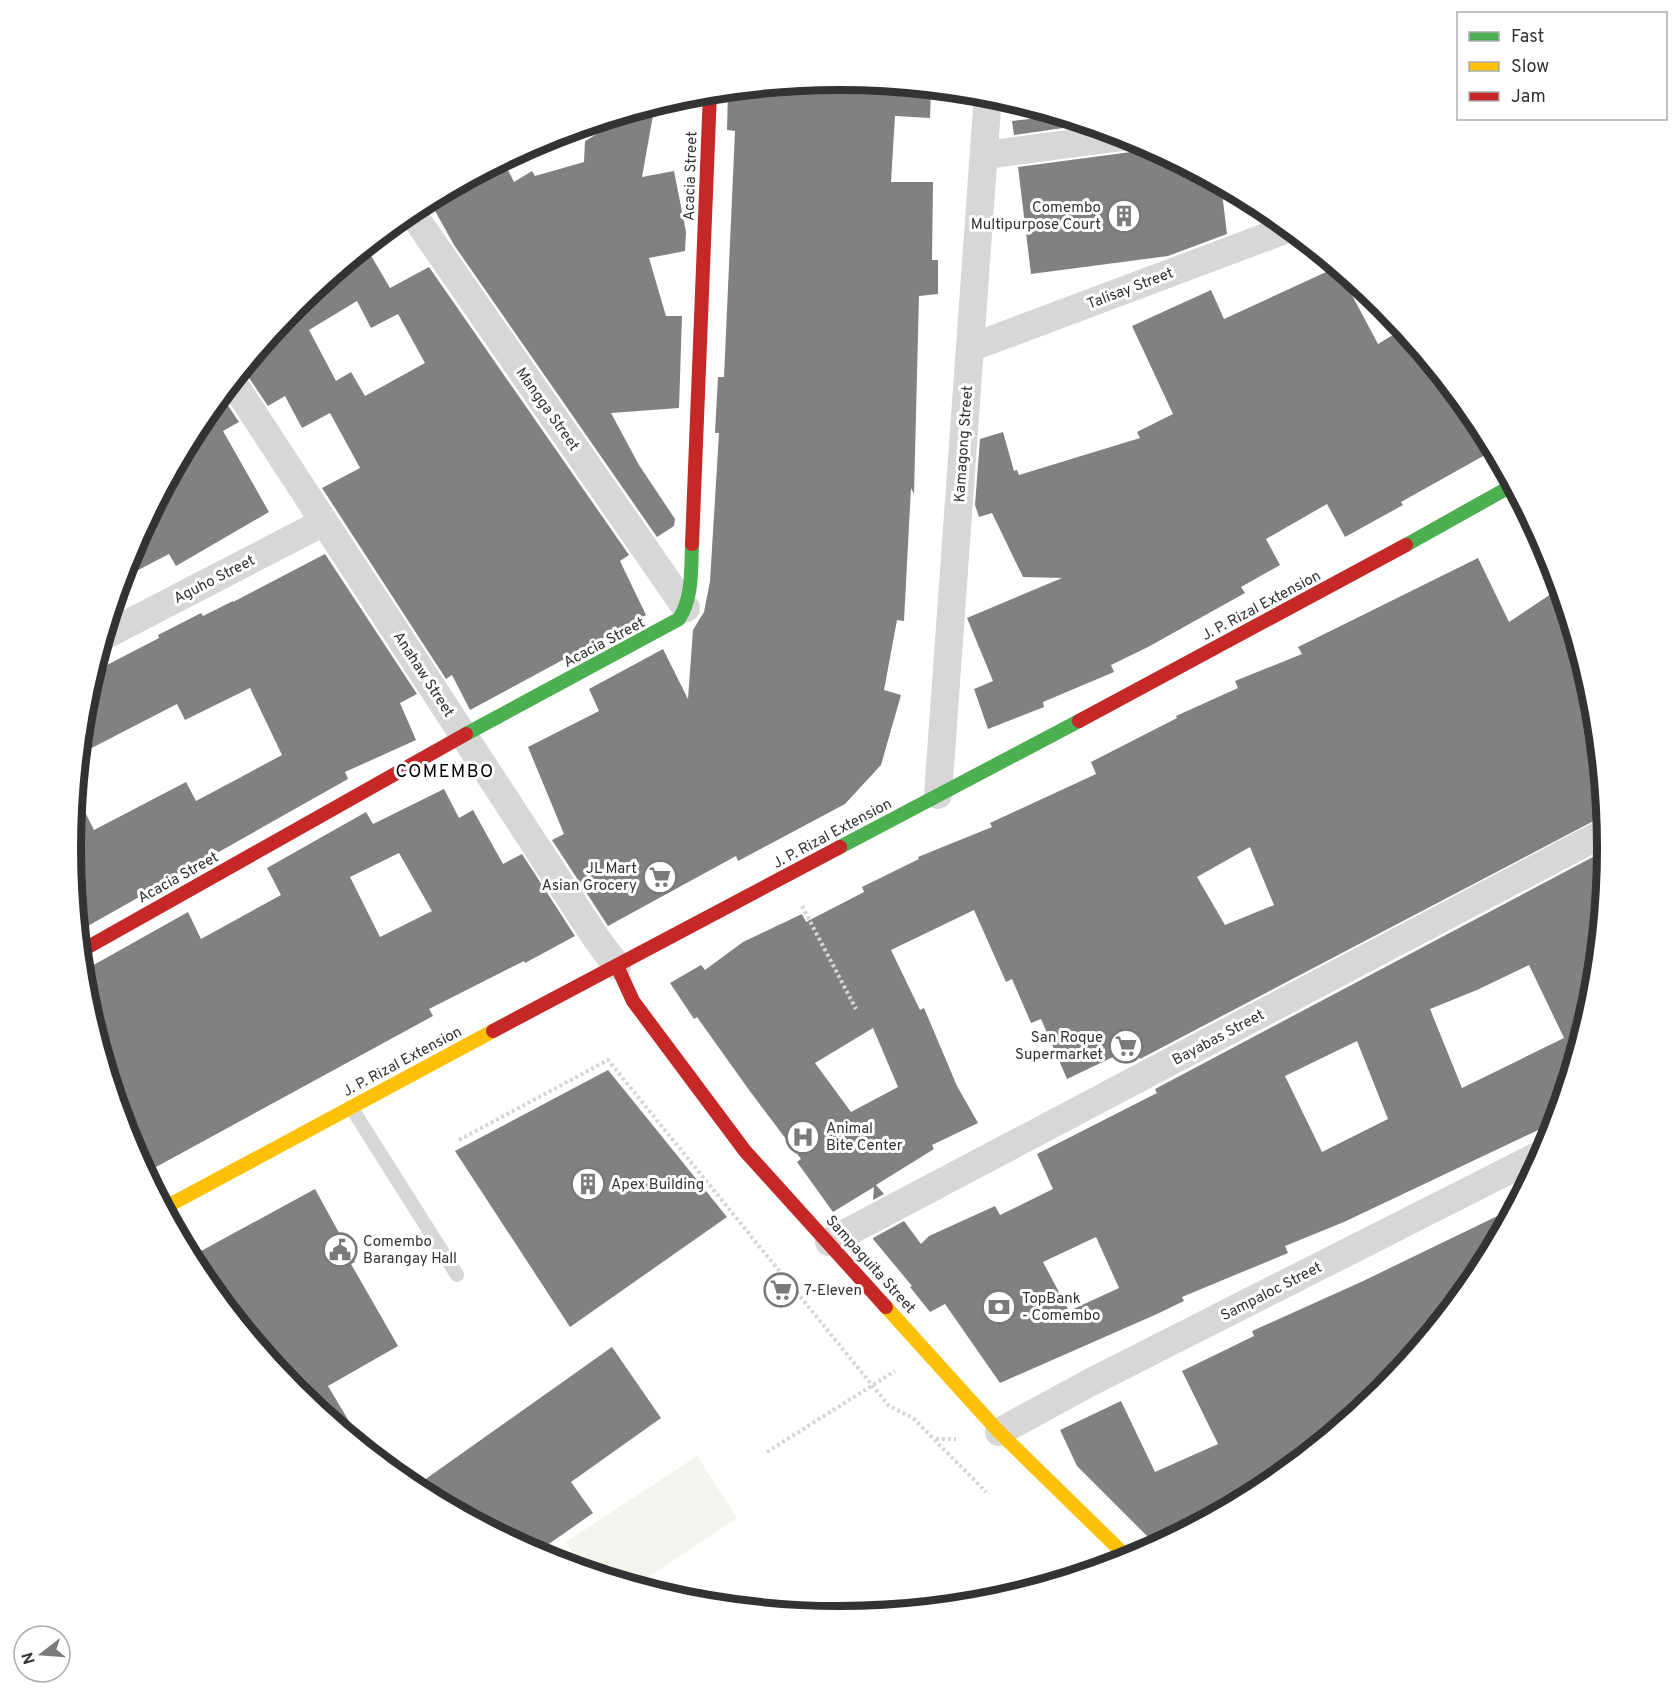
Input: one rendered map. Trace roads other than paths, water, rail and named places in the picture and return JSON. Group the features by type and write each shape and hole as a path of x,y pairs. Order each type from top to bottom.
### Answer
{"street":[{"name":"Acacia Street","path":"87,948 464,735 673,624 679,618 686,608 691,568 710,101"},
{"name":"Kamagong Street","path":"938,795 987,104"},
{"path":"985,154 1107,139"},
{"name":"Mangga Street","path":"416,219 686,608"},
{"name":"Talisay Street","path":"970,348 1281,231"},
{"name":"Anahaw Street","path":"237,388 596,938 617,966"},
{"name":"J. P. Rizal Extension","path":"171,1204 351,1106 1356,574 1507,489"},
{"name":"Aguho Street","path":"113,631 324,522"},
{"name":"Bayabas Street","path":"829,1242 1598,836"},
{"name":"Sampaguita Street","path":"617,966 633,1001 745,1151 999,1432 1122,1552"},
{"name":"Sampaloc Street","path":"999,1432 1091,1382 1531,1159"}],"lane":[{"path":"351,1106 457,1275"}],"place":[{"name":"Comembo Multipurpose Court","path":"1124,216"},
{"name":"JL Mart Asian Grocery","path":"660,877"},
{"name":"San Roque Supermarket","path":"1126,1046"},
{"name":"Animal Bite Center","path":"803,1137"},
{"name":"Apex Building","path":"588,1184"},
{"name":"Comembo Barangay Hall","path":"340,1250"},
{"name":"7-Eleven","path":"781,1290"},
{"name":"TopBank - Comembo","path":"999,1307"}],"district":[{"name":"COMEMBO","path":"445,771"}]}
